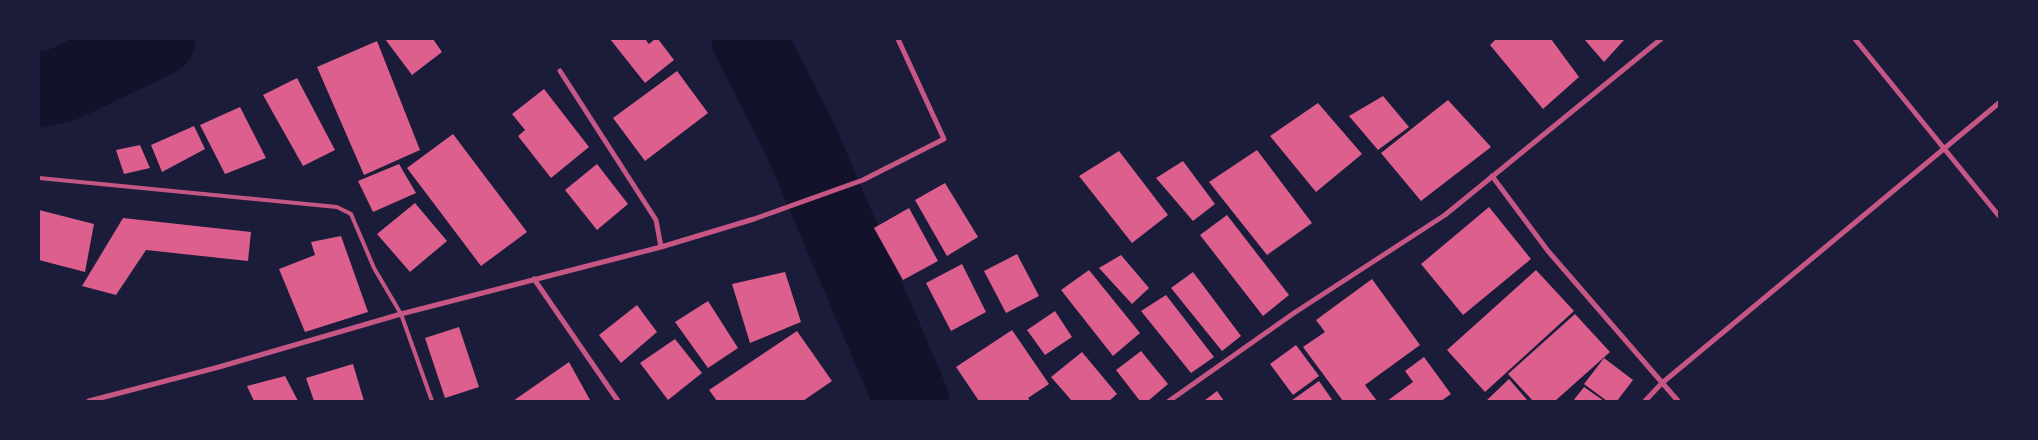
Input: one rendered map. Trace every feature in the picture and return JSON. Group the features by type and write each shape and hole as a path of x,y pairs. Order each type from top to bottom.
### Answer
{"street":[{"path":"89,401 219,367 401,314 661,247 776,211 862,180 944,139 898,39"},
{"path":"1169,401 1294,313 1445,215 1661,39"},
{"path":"1855,39 1999,216"},
{"path":"560,71 656,220 661,247"},
{"path":"1645,401 1662,382 1999,103"},
{"path":"1492,176 1548,251 1678,401"},
{"path":"534,279 618,401"}],"lane":[{"path":"39,178 337,207 351,214 374,268 401,314 432,401"}],"building":[{"path":"385,39 433,39 442,52 412,75"},
{"path":"610,39 645,39 649,44 658,39 674,60 645,83"},
{"path":"1496,39 1551,39 1579,77 1543,109 1490,45"},
{"path":"1584,39 1625,39 1604,62"},
{"path":"377,41 420,150 364,175 317,67"},
{"path":"677,71 708,113 645,161 613,118"},
{"path":"297,78 335,150 303,166 263,95"},
{"path":"544,89 589,147 551,178 518,136 525,130 512,114"},
{"path":"1383,96 1409,127 1378,150 1349,116"},
{"path":"1448,100 1491,147 1421,201 1381,153"},
{"path":"1318,103 1362,154 1316,192 1270,136"},
{"path":"240,107 266,158 225,174 200,125"},
{"path":"194,126 205,149 162,172 151,145"},
{"path":"453,134 527,232 481,266 407,168"},
{"path":"140,145 150,168 124,174 116,150"},
{"path":"1257,150 1312,223 1267,255 1209,182"},
{"path":"1119,151 1168,215 1132,243 1079,176"},
{"path":"1183,161 1215,204 1193,221 1156,178"},
{"path":"399,164 416,193 373,212 358,181"},
{"path":"597,164 628,204 597,230 565,190"},
{"path":"945,183 978,237 947,256 915,200"},
{"path":"415,203 447,241 410,272 377,234"},
{"path":"1489,207 1531,259 1463,315 1421,264"},
{"path":"909,208 938,261 903,280 874,228"},
{"path":"39,210 94,224 85,272 39,260"},
{"path":"1227,215 1289,295 1263,316 1200,235"},
{"path":"123,218 251,232 248,261 146,250 116,295 82,286"},
{"path":"341,236 368,312 305,332 279,269 315,255 311,242"},
{"path":"1017,254 1039,296 1006,313 984,271"},
{"path":"1121,255 1149,288 1132,304 1099,268"},
{"path":"962,264 986,312 951,331 926,283"},
{"path":"1089,270 1140,333 1113,356 1061,290"},
{"path":"1536,270 1574,311 1485,392 1447,350"},
{"path":"785,272 801,322 750,343 732,284"},
{"path":"1193,272 1241,336 1222,351 1171,288"},
{"path":"1372,279 1420,345 1365,385 1377,401 1343,401 1303,347 1325,332 1316,320"},
{"path":"1166,295 1214,357 1191,373 1141,311"},
{"path":"708,301 738,348 708,368 675,322"},
{"path":"637,305 657,332 621,363 599,335"},
{"path":"1055,311 1072,337 1045,355 1027,330"},
{"path":"1575,314 1610,352 1555,401 1533,401 1508,374"},
{"path":"459,327 479,387 445,398 425,338"},
{"path":"1012,330 1049,384 1028,398 1030,401 979,401 956,367"},
{"path":"797,331 832,381 803,401 717,401 709,390"},
{"path":"675,339 702,373 668,400 640,363"},
{"path":"1296,345 1319,376 1293,395 1270,364"},
{"path":"1141,351 1168,384 1148,401 1140,401 1116,370"},
{"path":"1082,352 1117,394 1109,401 1072,401 1051,377"},
{"path":"1424,357 1451,394 1441,401 1387,401 1413,382 1405,371"},
{"path":"1604,358 1633,380 1617,401 1607,401 1584,384"},
{"path":"569,362 590,400 513,401"},
{"path":"353,364 364,401 314,401 306,378"},
{"path":"285,376 298,401 254,401 247,386"},
{"path":"1509,379 1528,401 1486,401"},
{"path":"1319,381 1333,401 1291,401"},
{"path":"1584,387 1604,401 1573,401"},
{"path":"1217,391 1224,401 1204,401"}],"waterway":[{"path":"39,90 62,85 158,39"},
{"path":"749,39 800,139 912,401"}]}
